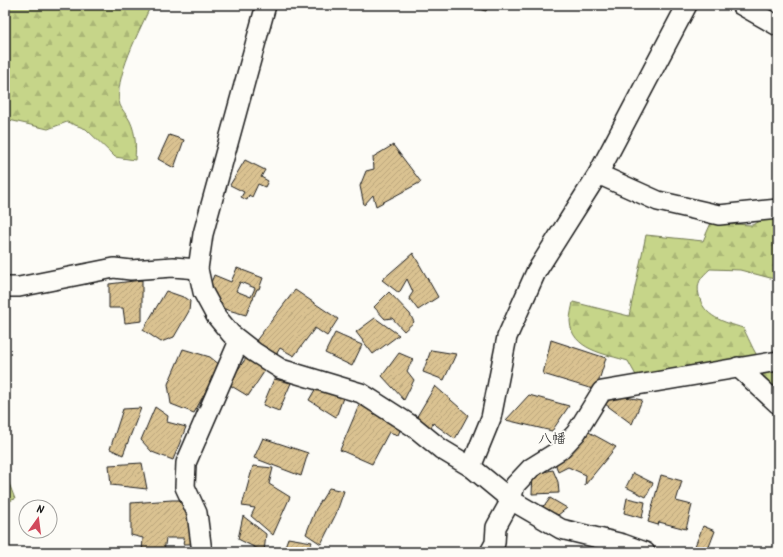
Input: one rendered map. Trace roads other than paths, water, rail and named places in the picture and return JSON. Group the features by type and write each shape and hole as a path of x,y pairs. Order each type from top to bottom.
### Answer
{"street":[{"path":"266,5 203,234 198,269 199,282 216,316 239,341 281,369 361,393 414,427 440,449 470,467 511,500 561,529 623,544 645,552"},
{"path":"470,467 491,418 507,337 536,272 598,174 687,5"},
{"path":"741,5 778,26"},
{"path":"598,174 658,201 719,215 778,209"},
{"path":"5,287 19,287 114,268 131,270 173,267 198,269"},
{"path":"202,552 197,513 185,486 186,463 239,341"},
{"path":"490,552 495,543 496,527 511,500 515,485 531,468 560,450 576,433 602,391 738,367 778,362"},
{"path":"738,367 778,404"}],"district":[{"name":"八幡","path":"552,438"}]}
